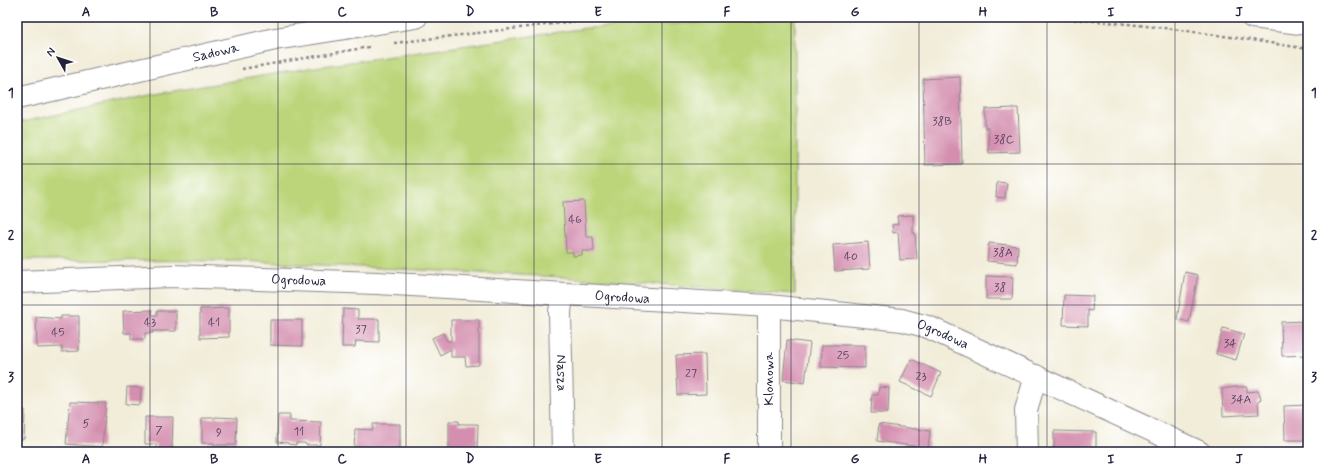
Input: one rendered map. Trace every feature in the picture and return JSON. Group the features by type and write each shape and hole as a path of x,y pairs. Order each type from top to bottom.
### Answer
{"street":[{"name":"Sadowa","path":"17,98 275,39 416,17"},
{"path":"1252,17 1308,24"},
{"name":"Ogrodowa","path":"17,282 172,276 377,283 769,306 902,320 921,326 1036,376 1199,452"},
{"name":"Nasza","path":"562,294 560,313 563,452"},
{"name":"Klonowa","path":"769,306 769,452"},
{"path":"1027,452 1026,410 1036,376"}],"path":[{"path":"394,43 611,17"},
{"path":"1026,17 1075,19 1236,37 1308,49"},
{"path":"240,70 370,47"}],"green space":[{"path":"795,18 795,294 560,277 240,261 17,260 17,123 150,95 309,68 587,28"}],"building":[{"path":"960,77 962,164 925,165 923,79"},
{"path":"1018,108 1020,152 989,153 988,128 985,128 985,109"},
{"path":"997,182 1007,183 1005,198 996,197"},
{"path":"584,201 586,237 593,237 594,251 582,251 582,255 573,256 573,252 566,252 563,202"},
{"path":"913,215 913,233 915,233 917,259 900,260 898,232 893,233 892,225 898,224 897,216"},
{"path":"868,242 870,269 835,271 833,245"},
{"path":"989,243 1018,246 1017,264 987,261"},
{"path":"1185,272 1198,275 1189,322 1177,319"},
{"path":"986,276 1013,277 1012,299 986,299"},
{"path":"1064,295 1093,296 1092,311 1088,310 1088,326 1063,325"},
{"path":"229,308 229,337 200,338 200,309"},
{"path":"343,309 358,310 358,319 379,319 379,342 356,341 355,347 342,347"},
{"path":"152,310 152,315 157,315 157,311 176,311 176,331 152,331 153,333 145,333 145,339 131,339 131,333 124,333 123,311"},
{"path":"61,316 79,316 79,351 62,352 62,347 37,348 36,317 61,319"},
{"path":"270,320 302,320 302,346 270,345"},
{"path":"451,320 479,320 479,365 466,366 465,357 451,357 451,349 440,355 432,338 443,333 447,341 451,341"},
{"path":"1308,321 1308,355 1282,356 1281,322"},
{"path":"1223,328 1244,334 1236,360 1216,354"},
{"path":"787,340 810,343 805,383 783,380"},
{"path":"822,345 865,345 865,368 821,367"},
{"path":"705,354 706,394 678,395 676,355"},
{"path":"911,359 941,373 931,396 900,382"},
{"path":"127,387 141,388 140,405 126,404"},
{"path":"879,387 889,388 888,413 871,413 872,395 878,395"},
{"path":"1247,387 1247,392 1258,391 1261,399 1258,402 1259,414 1223,416 1222,389"},
{"path":"70,402 106,403 102,447 66,444"},
{"path":"1308,405 1308,440 1285,440 1284,406"},
{"path":"17,410 25,410 24,439 17,439"},
{"path":"278,415 290,415 290,421 321,422 320,445 296,443 296,445 277,442"},
{"path":"145,417 173,417 172,449 156,449 156,444 145,444"},
{"path":"202,418 237,418 236,445 214,445 214,443 202,443"},
{"path":"449,421 459,421 459,424 478,424 477,452 449,452"},
{"path":"373,424 400,424 400,450 374,449 374,452 354,452 355,429 373,430"},
{"path":"879,424 930,431 928,448 877,441"},
{"path":"1054,431 1096,432 1096,452 1054,452"}]}
